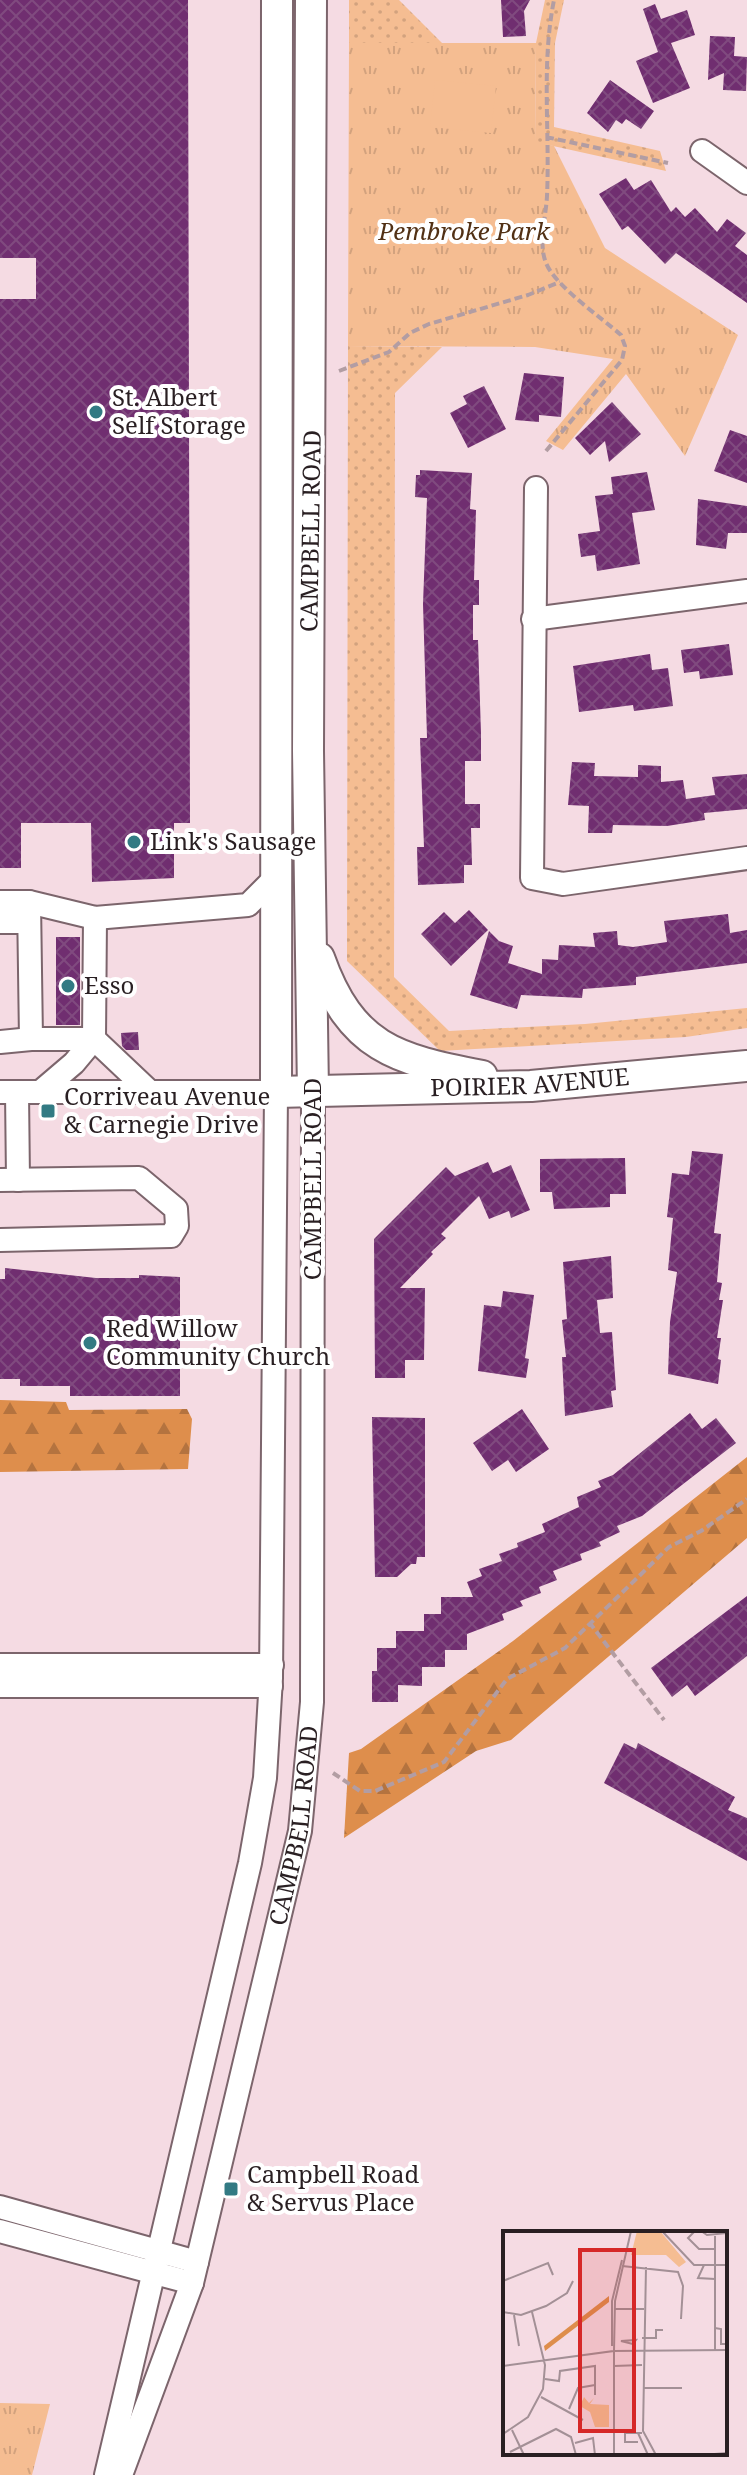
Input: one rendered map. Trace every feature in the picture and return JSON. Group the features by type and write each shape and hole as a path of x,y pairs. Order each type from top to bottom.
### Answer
{"main road":[{"name":"CAMPBELL ROAD","path":"276,1092 277,0"},
{"name":"CAMPBELL ROAD","path":"311,0 308,751 313,1092"},
{"path":"312,911 316,950 327,982 350,1021 365,1035 390,1051 423,1064 531,1086"},
{"name":"POIRIER AVENUE","path":"276,1092 531,1086 747,1066"}],"street":[{"path":"702,151 747,183"},
{"path":"536,488 532,878 563,884 747,858"},
{"path":"533,619 747,591"},
{"path":"0,902 29,912 95,918 160,915 194,907 248,905 276,877"},
{"path":"0,922 29,912"},
{"path":"29,912 31,1039"},
{"path":"40,1092 74,1063 94,1039 95,918"},
{"path":"0,1042 94,1039 149,1091"},
{"path":"0,1240 147,1239 171,1236 177,1226 176,1209 139,1178 9,1180 9,1092 276,1092"},
{"name":"CAMPBELL ROAD","path":"106,2475 253,1852 265,1778 271,1676 276,1092"},
{"name":"CAMPBELL ROAD","path":"121,2475 195,2272 289,1882 307,1775 313,1655 313,1092"},
{"path":"0,1665 271,1676"},
{"path":"0,1686 271,1676"},
{"path":"0,2207 157,2263"},
{"path":"0,2231 195,2272"}],"path":[{"path":"546,451 622,360 625,346 621,335 560,282 546,264 543,242 545,43 554,0"},
{"path":"546,137 668,163"},
{"path":"339,371 389,352 410,333 429,324 560,282"},
{"path":"333,1773 360,1791 375,1791 433,1768 460,1742 507,1679 550,1659 669,1547 701,1531 747,1499"},
{"path":"589,1622 664,1720"}],"green space":[{"path":"349,0 399,0 442,43 349,43"},
{"path":"545,0 564,0 555,43 554,127 660,151 666,171 535,142 536,43"},
{"name":"Pembroke Park","path":"349,43 536,43 535,141 554,146 605,248 738,335 685,456 626,374 563,450 546,441 613,359 535,347 348,346"},
{"path":"435,80 496,86 491,133 430,127"},
{"path":"348,346 442,347 395,393 394,977 449,1031 585,1024 747,1008 747,1028 686,1037 440,1051 347,961"},
{"path":"0,1400 66,1402 69,1410 187,1409 192,1419 188,1469 0,1472"},
{"path":"747,1457 747,1538 511,1740 476,1751 344,1838 349,1753 361,1749 513,1641"},
{"path":"0,2403 50,2404 32,2475 0,2475"}],"building":[{"name":"St. Albert Self Storage","path":"0,0 188,0 190,823 174,823 174,878 92,882 91,823 21,823 21,868 0,868 0,299 36,299 36,258 0,258"},
{"path":"501,0 530,0 524,11 526,36 503,37"},
{"path":"655,4 661,19 687,10 695,35 671,43 690,88 653,103 636,61 658,52 643,9"},
{"path":"710,36 735,37 734,56 747,57 746,91 723,90 724,73 708,80"},
{"path":"610,80 654,111 641,129 626,119 622,124 616,120 608,132 587,113"},
{"path":"626,178 634,190 651,180 671,212 676,207 685,217 695,208 717,232 727,219 746,233 735,246 747,255 747,303 676,253 665,264 628,226 622,230 599,194"},
{"path":"524,373 564,377 561,417 539,415 539,422 515,420"},
{"path":"484,386 506,429 468,448 450,413 467,404 463,396"},
{"path":"612,402 641,434 609,462 605,441 590,455 575,438"},
{"path":"730,430 747,436 747,483 714,471"},
{"path":"420,470 472,473 470,509 476,510 474,580 479,580 479,605 473,605 473,640 478,640 481,761 465,761 465,804 480,804 480,828 471,828 472,865 464,865 464,883 418,885 417,847 424,847 420,738 427,738 423,604 427,498 415,497 416,475 420,475"},
{"path":"647,472 655,510 632,513 640,564 597,571 595,555 581,557 578,534 600,531 595,496 613,494 611,477"},
{"path":"698,499 747,506 747,533 728,533 726,549 696,545"},
{"path":"729,644 733,675 700,679 699,671 684,673 681,650"},
{"path":"650,654 652,670 668,668 673,706 634,711 633,705 579,712 573,666"},
{"path":"572,762 595,763 594,776 638,777 638,765 661,766 661,782 683,780 686,799 715,795 712,777 747,774 747,809 704,813 705,820 667,826 613,825 612,833 588,833 589,806 568,805"},
{"path":"469,910 488,930 451,966 421,934 444,912 455,923"},
{"path":"728,914 730,933 747,930 747,963 636,977 636,985 583,989 582,998 521,995 517,1009 470,995 489,931 499,941 513,946 508,963 542,974 542,959 558,960 559,945 595,947 593,933 617,931 618,945 633,947 667,942 664,921"},
{"name":"Esso","path":"56,937 80,937 80,1025 56,1025"},
{"path":"138,1032 139,1050 126,1050 122,1046 121,1033"},
{"path":"692,1151 723,1154 714,1233 721,1234 717,1282 722,1283 719,1300 723,1300 717,1338 721,1338 718,1384 668,1374 670,1322 677,1272 668,1270 673,1218 667,1217 672,1173 689,1175"},
{"path":"625,1158 626,1194 610,1194 610,1207 554,1209 552,1192 540,1192 540,1159"},
{"path":"488,1162 493,1173 511,1165 530,1210 511,1218 509,1211 489,1219 479,1196 441,1234 446,1238 400,1288 425,1288 424,1360 405,1360 405,1378 375,1378 374,1239 446,1167 455,1176"},
{"path":"611,1256 613,1298 597,1300 600,1333 612,1332 616,1390 611,1391 613,1407 565,1416 562,1357 566,1357 562,1320 567,1319 563,1262"},
{"name":"Red Willow Community Church","path":"5,1268 96,1278 139,1278 139,1275 180,1277 180,1396 70,1396 70,1386 20,1386 20,1379 0,1379 0,1279 5,1279"},
{"path":"503,1291 534,1295 525,1358 529,1359 526,1378 478,1371 484,1305 501,1307"},
{"path":"522,1409 549,1449 516,1472 508,1460 492,1471 473,1443"},
{"path":"690,1413 702,1429 716,1418 736,1443 642,1516 617,1526 620,1532 599,1542 601,1546 580,1554 582,1560 553,1571 557,1580 539,1587 541,1593 520,1601 523,1606 502,1614 504,1620 467,1634 467,1650 445,1650 445,1667 422,1667 422,1686 398,1685 398,1702 372,1702 372,1671 377,1671 377,1648 396,1648 396,1631 424,1631 424,1614 441,1614 441,1597 473,1597 467,1582 482,1576 479,1569 502,1561 499,1554 545,1532 542,1524 579,1507 577,1497 601,1487 598,1481 613,1475"},
{"path":"372,1417 425,1418 425,1557 417,1557 416,1564 411,1564 397,1577 375,1577"},
{"path":"747,1596 747,1656 695,1696 687,1685 672,1697 651,1668"},
{"path":"624,1743 636,1749 638,1743 735,1797 728,1810 747,1818 747,1861 604,1783"}],"place":[{"name":"St. Albert Self Storage","path":"96,412"},
{"name":"Link's Sausage","path":"134,842"},
{"name":"Esso","path":"68,986"},
{"name":"Corriveau Avenue & Carnegie Drive","path":"48,1111"},
{"name":"Red Willow Community Church","path":"90,1343"},
{"name":"Campbell Road & Servus Place","path":"231,2189"}]}
